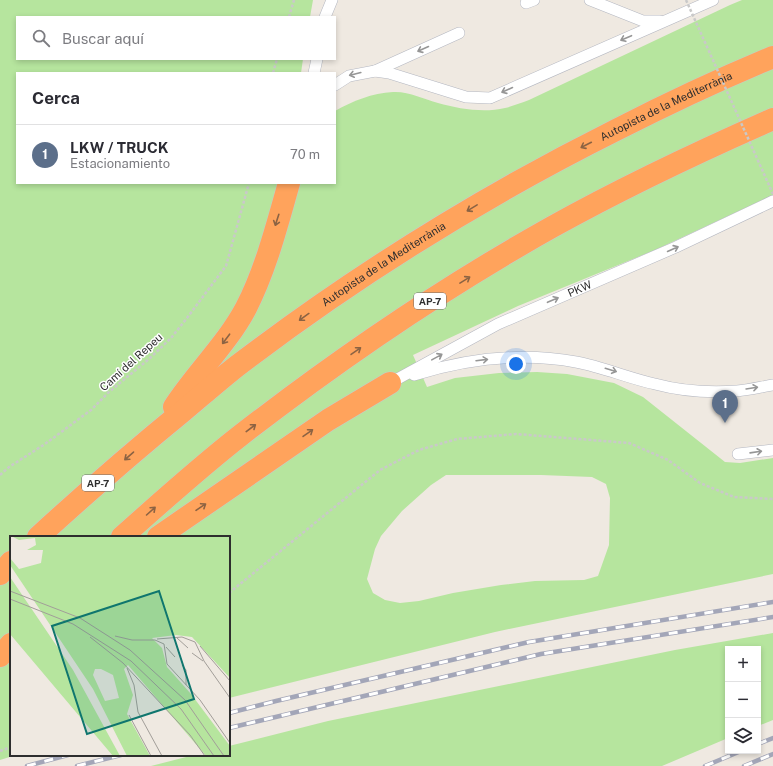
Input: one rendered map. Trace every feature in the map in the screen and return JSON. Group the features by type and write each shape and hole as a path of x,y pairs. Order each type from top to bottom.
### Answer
{"highway":[{"name":"Autopista de la Mediterrània","path":"39,536 82,496 242,362 317,308 402,250 488,198 575,150 668,103 773,57"},
{"name":"AP-7","path":"123,536 166,497 239,436 315,379 398,322 552,227 648,177 718,143 773,119"},
{"path":"159,430 178,400 229,335 245,308 259,279 289,184"},
{"path":"159,536 328,420 390,383"},
{"path":"0,574 10,563"},
{"path":"0,656 10,645"}],"lane":[{"path":"325,16 328,0"},
{"path":"325,16 332,0"},
{"path":"590,0 643,21 664,21"},
{"path":"375,71 389,73 466,97 490,98 713,0"},
{"path":"336,84 349,76 375,71 459,33"},
{"path":"314,72 317,60"},
{"name":"PKW","path":"390,383 498,324 676,248 773,201"},
{"path":"390,383 439,367 497,358 525,358 576,362 604,368 654,384 687,390 737,391 773,385"},
{"path":"738,454 773,450"}],"path":[{"path":"289,16 294,0"},
{"path":"686,0 773,194"},
{"path":"273,72 277,60"},
{"name":"Camí del Repeu","path":"0,475 9,467 45,444 90,410 109,392 149,360 171,338 226,266 249,184"},
{"path":"230,592 380,470 418,450 457,439 516,434 629,443 668,460 700,483 734,497 773,499"},
{"path":"0,751 10,746"}],"green space":[{"path":"0,0 313,0 310,16 16,16 16,60 303,60 301,72 16,72 16,184 336,184 336,110 356,101 378,94 399,92 463,109 489,110 505,108 529,100 742,0 773,0 773,195 655,250 518,306 413,355 427,387 455,378 499,373 537,372 567,374 614,383 643,397 725,462 740,463 773,458 773,574 495,632 230,698 230,536 10,536 10,756 13,756 0,760","holes":["446,475 541,475 592,477 606,484 610,498 609,545 598,576 584,580 535,581 501,585 453,593 419,601 400,603 385,600 373,593 367,579 375,549 381,536 402,511 431,485"]},
{"path":"773,633 773,720 761,725 761,646 725,646 725,739 662,766 151,766 190,756 230,756 230,746 328,721 675,650"}],"railway":[{"path":"230,713 529,642 773,602"},
{"path":"230,728 541,654 773,617"},
{"path":"761,743 773,738"},
{"path":"705,766 734,754"},
{"path":"744,766 773,754"},
{"path":"27,766 64,756"},
{"path":"77,766 117,756"}],"place":[{"name":"LKW / TRUCK","path":"725,423"}]}
